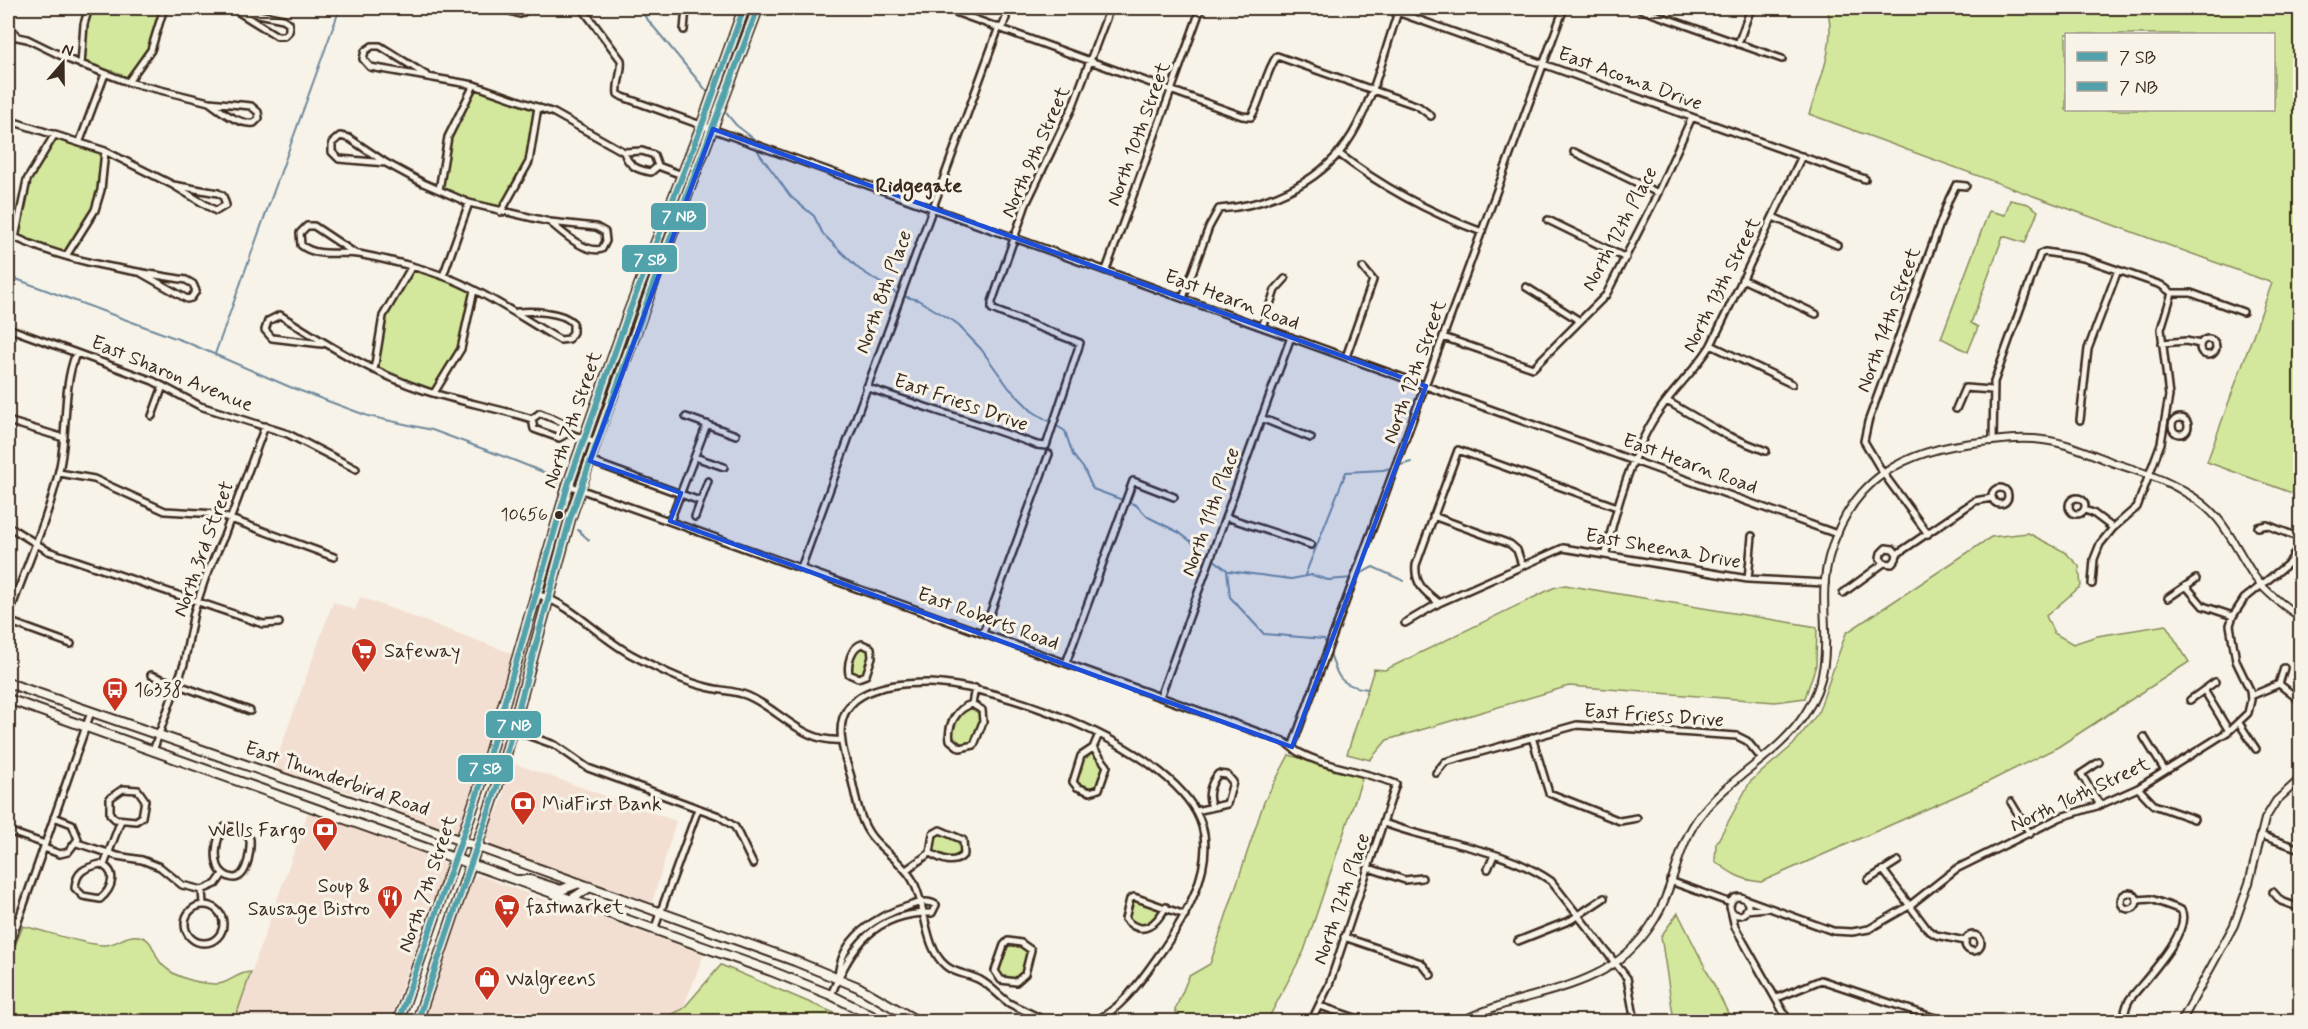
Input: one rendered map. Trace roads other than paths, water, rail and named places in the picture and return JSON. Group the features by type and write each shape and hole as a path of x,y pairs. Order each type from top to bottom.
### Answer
{"main road":[{"name":"North 7th Street","path":"398,1022 480,786 567,485 629,312 702,125 744,8"},
{"name":"North 7th Street","path":"417,1022 497,787 580,489 642,316 758,8"},
{"path":"629,312 642,316"},
{"name":"East Thunderbird Road","path":"8,683 461,840 838,978 919,1022"},
{"name":"East Thunderbird Road","path":"8,699 831,995 884,1022"},
{"path":"513,881 530,880 561,890 579,883"},
{"path":"570,900 590,887"}],"street":[{"path":"81,65 84,24 89,8"},
{"path":"128,82 151,50 164,8"},
{"path":"500,8 520,14 529,8"},
{"name":"East Hearn Road","path":"582,8 621,60 618,94 1837,534"},
{"path":"684,30 686,8"},
{"path":"944,8 1172,91 1251,117 1272,63 1277,56 1418,106 1431,116"},
{"name":"North 9th Street","path":"1046,446 1080,343 992,309 992,302 1035,182 1072,108 1110,8"},
{"name":"North 10th Street","path":"1106,270 1202,8"},
{"name":"East Acoma Drive","path":"1386,8 1865,179"},
{"name":"North 12th Street","path":"1292,747 1564,8"},
{"path":"1637,8 1782,59"},
{"path":"1738,44 1751,8"},
{"path":"235,9 284,20 289,23 289,31 284,36 277,36 235,9"},
{"path":"1183,298 1209,227 1219,209 1240,208 1286,192 1321,169 1338,153 1356,126 1398,12"},
{"name":"North 8th Place","path":"801,568 866,387 1000,28 1006,18"},
{"path":"8,25 18,36"},
{"path":"8,35 18,36 81,65 128,82 209,102 251,106 258,112 259,118 254,123 247,123 221,111 209,102"},
{"path":"426,75 383,48 372,46 365,51 363,59 370,67 474,85 571,121 624,152 648,153 657,158 658,166"},
{"path":"80,141 105,74"},
{"path":"439,190 448,136 474,85"},
{"path":"501,212 529,162 538,107"},
{"name":"North 12th Place","path":"1443,338 1533,368 1606,296 1658,193 1692,117"},
{"path":"8,120 80,141 105,151 173,185 216,211 223,209 226,204 223,196 218,193 173,185"},
{"path":"15,238 27,180 55,134"},
{"path":"386,163 339,159 332,152 332,143 336,138 345,136 386,163 469,203 550,222 601,229 607,235 605,244 602,249 592,250 550,222"},
{"path":"66,256 94,210 101,190 105,151"},
{"path":"624,152 627,162 636,168 651,172 658,166"},
{"path":"1574,152 1658,193"},
{"path":"1338,153 1401,197 1441,217 1482,232"},
{"name":"North 13th Street","path":"1606,554 1617,507 1652,423 1667,401 1694,371 1711,345 1802,156"},
{"path":"658,166 682,175"},
{"name":"North 14th Street","path":"1883,473 1864,441 1868,422 1949,199 1956,185 1966,186"},
{"path":"443,276 469,203"},
{"path":"1773,217 1837,245"},
{"path":"1548,220 1626,258"},
{"path":"356,254 314,226 307,226 300,233 299,242 304,248 339,255 356,254 412,266 443,276 474,290 517,312 560,340 568,339 573,332 573,323 565,318 530,311 517,312"},
{"path":"8,234 66,256 190,282 196,291 191,298 187,299 141,273"},
{"path":"1993,441 1992,390 2005,346 2040,254 2075,255 2161,285 2172,294 2191,293 2242,312"},
{"path":"374,370 383,316 412,266"},
{"path":"1346,357 1373,280 1363,268"},
{"path":"2080,420 2088,350 2118,270"},
{"path":"1262,327 1275,290 1285,279"},
{"path":"1742,279 1816,314"},
{"path":"1526,287 1580,321"},
{"path":"434,393 461,349 474,290"},
{"path":"2092,584 2094,559 2100,544 2112,528 2137,507 2169,424 2169,396 2161,329 2172,294"},
{"path":"322,344 272,338 265,330 268,321 280,315 322,344 374,370 434,393 532,419"},
{"name":"East Sharon Avenue","path":"8,328 163,386 200,406 310,443 356,469"},
{"name":"North 11th Place","path":"1160,696 1291,337"},
{"path":"2162,343 2186,341 2200,344"},
{"path":"1711,345 1792,384"},
{"path":"71,644 8,620 59,473 68,380 76,353"},
{"path":"152,416 163,386"},
{"name":"East Friess Drive","path":"866,387 939,413 960,417 1037,446 1046,446"},
{"path":"1956,409 1965,388 1992,390"},
{"path":"1667,401 1726,435 1766,452"},
{"path":"532,419 540,413 560,420 568,433 596,443"},
{"path":"686,417 736,435"},
{"path":"1261,418 1311,438"},
{"path":"532,419 534,429 559,438 568,433"},
{"path":"8,421 64,438"},
{"path":"670,521 707,424"},
{"name":"North 3rd Street","path":"153,751 177,684 198,601 231,520 265,426"},
{"path":"1460,1022 1501,1004 1566,988 1589,979 1615,962 1630,948 1659,910 1685,842 1701,813 1721,792 1791,734 1806,712 1820,685 1827,648 1825,583 1828,558 1837,534 1855,500 1897,463 1927,451 1993,441 2043,440 2150,475 2187,492 2206,507 2226,527 2263,586 2301,616"},
{"path":"1439,603 1422,590 1415,573 1433,516 1458,450 1617,507"},
{"path":"983,633 1049,454"},
{"path":"695,457 724,467"},
{"path":"590,461 700,501"},
{"path":"59,473 94,479 165,511 206,512 334,557"},
{"path":"1883,473 1928,534"},
{"path":"695,517 708,481"},
{"path":"1066,663 1133,481 1174,496"},
{"name":"East Roberts Road","path":"567,485 1160,696 1283,741 1336,766 1363,771 1396,784"},
{"path":"1843,593 1884,563 1894,562 1897,554 1975,501 1992,498"},
{"path":"2085,510 2093,513 2112,528"},
{"path":"1433,516 1502,540 1517,550 1522,565"},
{"path":"1226,517 1311,545"},
{"path":"2258,527 2267,525 2301,538"},
{"path":"8,526 48,551 263,624 279,623"},
{"path":"1748,579 1752,536"},
{"path":"2284,668 2279,684 2251,696 2236,661 2230,625 2244,599 2289,563 2301,544"},
{"name":"East Sheena Drive","path":"1405,622 1439,603 1563,548 1748,579 1825,583"},
{"path":"1884,563 1880,558 1882,550 1891,548 1897,554"},
{"path":"2168,598 2196,579"},
{"path":"2186,586 2199,603 2233,616"},
{"path":"536,594 565,605 610,642 686,681 748,696 814,738 841,740"},
{"path":"862,644 867,645 873,653 863,677 852,677 848,670 855,649 862,644"},
{"path":"151,675 250,711"},
{"path":"863,677 868,692"},
{"path":"2190,700 2215,682"},
{"path":"1047,1022 1008,1002 979,980 946,966 933,949 925,913 906,870 872,836 863,820 841,740 846,710 856,697 876,688 920,683 975,688 1002,694 1099,734 1150,765 1169,780 1196,811 1202,825 1205,856 1185,915 1161,952 1113,1012 1095,1021"},
{"path":"2279,684 2298,699"},
{"path":"972,704 982,711 983,722 978,740 974,745 960,748 950,740 949,734 958,712 972,704 975,688"},
{"path":"2204,690 2229,731"},
{"name":"North 16th Street","path":"1744,899 1833,931 1852,932 1869,929 1909,906 1956,869 2061,817 2100,805 2138,788 2239,723 2248,712 2251,696"},
{"path":"8,950 91,712"},
{"path":"2239,723 2256,749"},
{"name":"East Friess Drive","path":"1436,773 1445,762 1577,724 1737,736 1747,741 1762,759"},
{"path":"513,730 555,745 588,768 719,816 735,828 753,864"},
{"path":"1094,748 1107,766 1099,789 1090,792 1077,787 1073,782 1081,756 1094,748 1099,734"},
{"path":"1532,737 1549,793 1620,821 1637,818"},
{"path":"2144,737 2165,771"},
{"path":"2099,762 2081,774 2100,805"},
{"path":"1196,811 1212,806 1218,808 1227,804 1233,782 1227,775 1218,774 1213,782 1209,794 1212,806"},
{"path":"2181,1022 2234,925 2249,883 2265,819 2276,801 2301,779"},
{"name":"North 12th Place","path":"1311,1022 1320,1006 1396,784"},
{"path":"2138,788 2154,805 2194,819"},
{"path":"123,789 138,790 146,800 142,817 136,821 121,820 115,819 110,814 110,798 123,789"},
{"path":"2011,802 2030,834"},
{"path":"654,930 698,809"},
{"path":"8,831 60,854 68,852 77,843 77,831 72,824 54,817"},
{"path":"104,865 121,820"},
{"path":"1384,823 1419,836 1463,844 1538,872 1551,881 1615,962 1630,985 1634,1021"},
{"path":"234,826 250,839 249,859 241,874 233,878 223,874 218,867 218,836 225,827 234,826"},
{"path":"906,870 930,853 933,834 940,830 959,836 964,844 964,854 957,861 952,862 930,853"},
{"path":"2260,835 2301,849"},
{"path":"77,843 109,854 152,864 182,885 202,890 216,884 223,874"},
{"path":"1488,869 1494,855"},
{"path":"1868,880 1898,861"},
{"path":"100,864 104,865 112,875 107,893 100,899 82,895 75,888 80,871 100,864"},
{"path":"1369,868 1405,880 1422,878"},
{"path":"1883,870 1928,930 1965,941"},
{"path":"1670,881 1731,903"},
{"path":"202,890 203,903"},
{"path":"2273,892 2281,901 2301,908"},
{"path":"1167,907 1155,925 1149,928 1140,927 1125,919 1130,899 1134,897 1167,907 1185,915"},
{"path":"1737,929 1745,912 1744,899 1737,897 1731,903 1737,929 1789,1022"},
{"path":"1518,941 1579,916 1604,898"},
{"path":"2123,1022 2126,1006 2169,950 2183,919 2181,910 2151,898 2137,900"},
{"path":"831,995 857,946 873,930 902,915 934,912 936,905 921,902 876,919 846,951 838,966 838,978"},
{"path":"203,903 216,910 222,919 218,938 209,944 190,937 186,927 190,909 203,903"},
{"name":"North 16th Street","path":"1745,912 1753,908 1767,908"},
{"path":"1731,910 1738,915 1745,912"},
{"path":"8,917 18,921"},
{"path":"1344,938 1421,963 1431,975"},
{"path":"1008,941 1013,941 1027,946 1031,955 1022,980 1016,982 1001,980 995,971 1004,945 1008,941"},
{"path":"993,990 1001,980"},
{"path":"1777,998 1821,980 1947,1022"},
{"path":"1320,1006 1367,1022"}],"waterway":[{"path":"215,354 340,8"},
{"path":"638,8 710,95"},
{"path":"722,108 736,125 754,139 759,153 791,197 814,216 823,234 859,269 899,295 918,300 955,322 981,349 1009,388 1032,411 1065,431 1073,455 1084,469 1093,489 1136,505 1148,517 1180,533 1227,570 1230,597 1264,634 1324,639 1341,679 1356,687 1368,689"},
{"path":"8,276 186,342 290,387 368,416 432,430 513,460 553,476 558,483"},
{"path":"1305,575 1346,472 1383,470 1411,462"},
{"path":"578,530 589,540"},
{"path":"1358,575 1373,567 1404,581"},
{"path":"1229,571 1291,579 1312,575 1328,580 1353,578"}],"place":[{"name":"10656","path":"559,515"},
{"name":"Safeway","path":"364,674"},
{"name":"16338","path":"115,713"},
{"name":"MidFirst Bank","path":"523,827"},
{"name":"Wells Fargo","path":"325,853"},
{"name":"Soup & Sausage Bistro","path":"390,921"},
{"name":"fastmarket","path":"507,930"},
{"name":"Walgreens","path":"487,1002"}],"district":[{"name":"Ridgegate","path":"919,186"}]}
